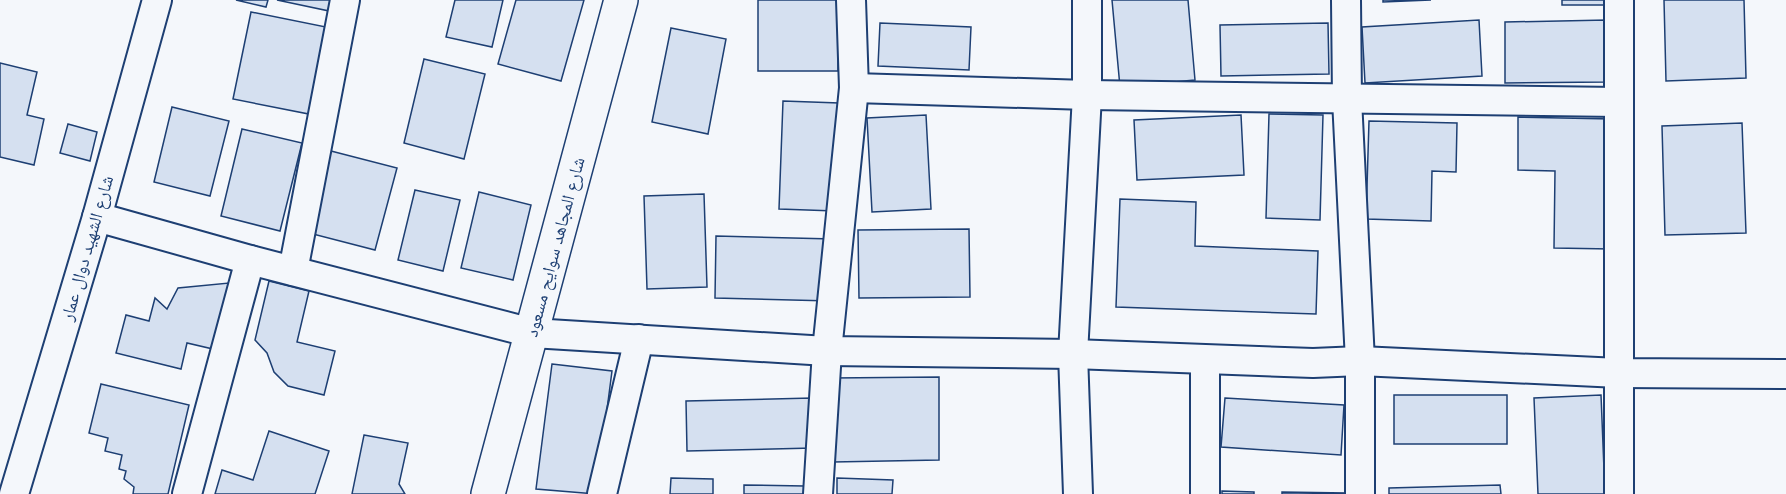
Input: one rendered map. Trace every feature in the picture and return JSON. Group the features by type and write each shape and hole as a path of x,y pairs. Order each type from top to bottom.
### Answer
{"street":[{"name":"شارع الشهيد دوال عمار","path":"16,490 98,217 156,0"},
{"path":"293,271 345,0"},
{"name":"شارع المجاهد سوايح مسعود","path":"488,494 621,0"},
{"path":"818,494 827,351 854,88 851,0"},
{"path":"1078,494 1073,354 1087,95 1087,0"},
{"path":"1346,0 1347,99 1360,361 1360,494"},
{"path":"1619,494 1620,0"},
{"path":"854,88 1087,95 1618,102"},
{"path":"98,217 249,260 532,333 827,351 1073,354 1205,360 1360,361 1619,373 1786,374"},
{"path":"187,494 249,260"},
{"path":"602,494 639,339"},
{"path":"1205,360 1205,494"}],"building":[{"path":"236,0 268,0 266,7"},
{"path":"277,0 337,0 334,12"},
{"path":"455,0 503,0 492,47 446,37"},
{"path":"516,0 584,0 561,81 498,64"},
{"path":"758,0 838,0 838,71 758,71"},
{"path":"1112,0 1188,0 1195,80 1120,87"},
{"path":"1383,0 1431,0 1383,2"},
{"path":"1562,0 1614,0 1614,5 1562,5"},
{"path":"1664,0 1744,0 1746,78 1666,81"},
{"path":"251,12 331,28 314,115 233,99"},
{"path":"1479,20 1482,76 1365,83 1362,27"},
{"path":"1607,20 1607,82 1505,83 1505,22"},
{"path":"880,23 971,27 969,70 878,66"},
{"path":"1328,23 1329,74 1221,76 1220,25"},
{"path":"671,28 726,39 708,134 652,122"},
{"path":"424,59 485,74 464,159 404,143"},
{"path":"0,63 37,72 27,115 44,119 34,165 0,157"},
{"path":"783,101 839,103 835,211 779,209"},
{"path":"172,107 229,121 210,196 154,182"},
{"path":"1269,114 1323,115 1320,220 1266,218"},
{"path":"926,115 931,209 872,212 867,118"},
{"path":"1241,115 1244,175 1137,180 1134,120"},
{"path":"1518,117 1612,119 1611,249 1554,248 1555,171 1518,170"},
{"path":"1369,121 1457,123 1456,172 1432,171 1431,221 1366,219"},
{"path":"1742,123 1746,233 1665,235 1662,126"},
{"path":"68,124 97,132 90,161 60,153"},
{"path":"242,129 302,143 280,231 221,216"},
{"path":"331,151 397,168 375,250 309,233"},
{"path":"415,190 460,200 443,271 398,260"},
{"path":"479,192 531,205 513,280 461,268"},
{"path":"704,194 707,287 647,289 644,196"},
{"path":"1120,199 1196,202 1195,246 1318,251 1316,314 1116,307"},
{"path":"969,229 970,297 859,298 858,230"},
{"path":"716,236 833,239 831,301 715,298"},
{"path":"269,281 309,291 297,342 335,351 324,395 288,386 274,372 267,353 255,340"},
{"path":"229,283 213,349 187,343 181,369 116,353 126,315 149,321 155,298 167,309 178,288"},
{"path":"552,364 612,371 596,494 536,489"},
{"path":"939,377 939,460 833,462 832,378"},
{"path":"101,384 189,405 168,494 133,494 134,487 124,479 126,471 119,469 122,455 105,451 108,438 89,433"},
{"path":"1394,395 1507,395 1507,444 1394,444"},
{"path":"1601,395 1605,494 1538,494 1534,398"},
{"path":"812,398 813,448 687,451 686,401"},
{"path":"1225,398 1344,405 1341,455 1221,447"},
{"path":"269,431 329,451 315,494 215,494 222,470 253,480"},
{"path":"364,435 408,443 399,484 405,494 352,494"},
{"path":"671,478 713,479 713,494 670,494"},
{"path":"837,478 893,480 892,494 837,494"},
{"path":"744,485 804,486 804,494 744,494"},
{"path":"1500,485 1501,494 1389,494 1389,488"},
{"path":"1222,491 1254,492 1254,494 1222,494"},
{"path":"1282,492 1347,493 1347,494 1282,494"}]}
